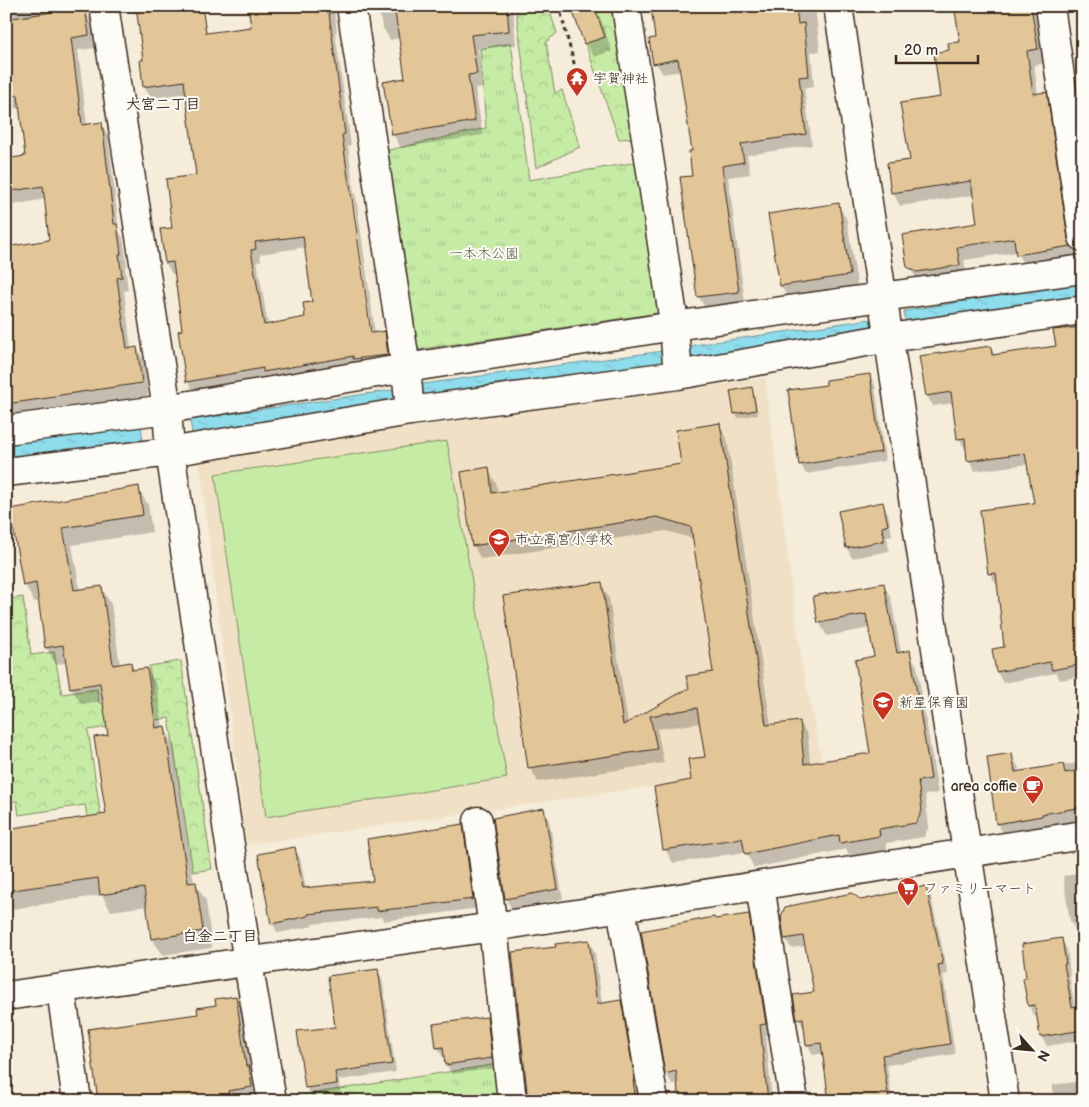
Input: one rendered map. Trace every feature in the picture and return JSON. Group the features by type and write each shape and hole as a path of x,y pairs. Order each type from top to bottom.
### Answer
{"street":[{"path":"104,6 248,963 272,1101"},
{"path":"350,6 406,368 410,411"},
{"path":"626,6 674,326 678,375"},
{"path":"838,6 1005,1101"},
{"path":"1050,6 1083,237"},
{"path":"6,430 166,409 406,368 674,326 1083,268"},
{"path":"6,472 170,452 410,411 678,375 889,338 1083,310"},
{"path":"478,821 493,927 512,1101"},
{"path":"6,996 61,990 493,927 1083,836"},
{"path":"760,886 794,1101"},
{"path":"621,907 654,1101"},
{"path":"61,990 77,1101"}],"path":[{"path":"559,6 575,68"}],"shaded area":[{"name":"市立高宮小学校","path":"765,378 801,658 822,762 246,845 199,457"}],"green space":[{"path":"526,6 548,6 557,33 546,42 555,93 562,90 580,147 536,168 516,9"},
{"path":"572,6 613,6 635,138 619,139"},
{"name":"一本木公園","path":"511,43 529,180 638,162 664,312 410,351 385,151 486,128 480,49"},
{"path":"447,441 507,778 266,817 215,474"},
{"path":"6,575 10,599 23,597 31,655 54,652 62,694 97,689 99,703 153,694 149,666 181,661 212,869 193,872 169,718 88,730 103,831 90,833 85,805 19,815 17,801 6,803"},
{"path":"498,1064 504,1101 296,1101 296,1096"}],"water":[{"path":"1078,283 1081,303 907,331 904,311"},
{"path":"871,319 874,338 691,365 688,346"},
{"path":"663,351 665,369 418,403 416,385"},
{"path":"393,390 396,409 193,439 190,420"},
{"path":"141,424 143,444 6,462 6,442"}],"building":[{"path":"136,6 202,6 206,33 251,27 248,6 328,6 345,134 342,135 371,333 385,331 388,355 353,359 353,356 263,372 263,368 186,382 178,331 182,330 173,262 165,263 160,229 172,228 166,179 196,175 184,81 143,87 140,60 143,60","holes":["303,236 312,302 303,303 305,317 264,325 251,250 256,249 255,242"]},
{"path":"394,6 507,6 509,31 471,35 477,74 468,75 475,121 392,135 383,82 405,78"},
{"path":"571,6 594,6 605,37 584,44"},
{"path":"651,6 796,6 798,24 804,23 809,76 799,77 806,134 741,144 744,162 722,166 739,292 697,297 680,177 692,176 689,151 692,151 678,59 653,64 649,39 655,38"},
{"path":"984,6 1031,6 1038,49 1027,51 1033,94 1047,92 1068,239 1071,246 1016,255 1014,238 957,247 960,265 917,272 907,267 902,235 977,223 971,181 891,193 887,163 910,160 900,103 940,97 934,53 949,50 948,43 960,42 955,11"},
{"path":"85,7 89,35 71,38 82,125 102,122 114,224 117,224 121,254 119,254 122,277 117,278 127,349 137,347 142,383 6,404 6,247 49,240 43,186 6,192 6,159 25,156 18,95 6,97 6,19"},
{"path":"839,203 850,275 780,286 768,214"},
{"path":"1083,327 1083,664 1052,670 1050,662 996,672 992,649 1004,647 996,573 988,574 980,510 1034,503 1025,453 967,461 965,438 957,439 951,392 926,396 919,356 991,346 992,355 1056,346 1053,330"},
{"path":"870,374 881,452 799,465 788,390 826,385 826,380"},
{"path":"752,387 756,410 734,414 730,391"},
{"path":"720,423 766,725 800,721 804,764 870,753 855,660 874,656 866,614 818,623 813,596 884,583 897,653 910,650 931,779 918,781 922,811 916,823 879,829 880,836 840,843 839,835 745,854 742,838 663,850 654,787 691,780 688,759 705,757 697,708 650,716 657,749 528,768 503,596 602,582 623,725 689,688 686,676 713,672 691,527 657,517 472,546 461,472 489,467 492,493 681,464 676,430"},
{"path":"139,486 143,515 63,528 74,590 102,586 113,665 131,662 132,670 147,668 156,728 165,726 188,883 196,882 203,931 151,939 144,888 100,895 98,878 6,891 6,829 106,814 94,737 108,735 100,683 70,688 63,645 45,648 36,583 23,586 10,509"},
{"path":"883,502 888,525 882,527 884,541 846,548 838,511"},
{"path":"1012,753 1015,772 1063,764 1065,773 1083,770 1083,807 996,824 987,757"},
{"path":"544,808 558,889 505,899 493,818"},
{"path":"463,824 473,899 377,911 377,907 308,914 308,916 271,924 258,854 295,847 303,888 373,881 367,839"},
{"path":"926,886 943,964 938,965 950,1044 882,1055 889,1101 829,1101 821,1043 806,1045 803,1018 797,1019 793,995 814,992 803,936 784,939 781,916 785,907 852,893 861,900"},
{"path":"749,914 766,1024 760,1025 768,1101 679,1101 676,1071 665,1074 641,931 714,917 715,919"},
{"path":"1062,938 1066,964 1064,964 1072,1007 1083,1005 1083,1030 1040,1037 1035,1005 1028,1006 1023,979 1026,978 1022,944"},
{"path":"589,940 597,1004 621,1000 635,1080 633,1080 636,1101 528,1101 512,952 556,947 555,944"},
{"path":"378,969 392,1064 335,1072 337,1084 305,1088 297,1031 335,1027 328,976"},
{"path":"236,996 246,1066 249,1066 252,1087 228,1091 230,1101 98,1101 88,1029 198,1014 197,1008 216,1005 215,999"},
{"path":"487,1017 492,1058 445,1065 443,1047 436,1048 433,1024"}],"place":[{"name":"宇賀神社","path":"577,97"},
{"name":"市立高宮小学校","path":"499,558"},
{"name":"新星保育園","path":"883,721"},
{"name":"area coffie","path":"1033,805"},
{"name":"ファミリーマート","path":"908,907"}],"district":[{"name":"大宮二丁目","path":"163,104"},
{"name":"白金二丁目","path":"220,936"}]}
